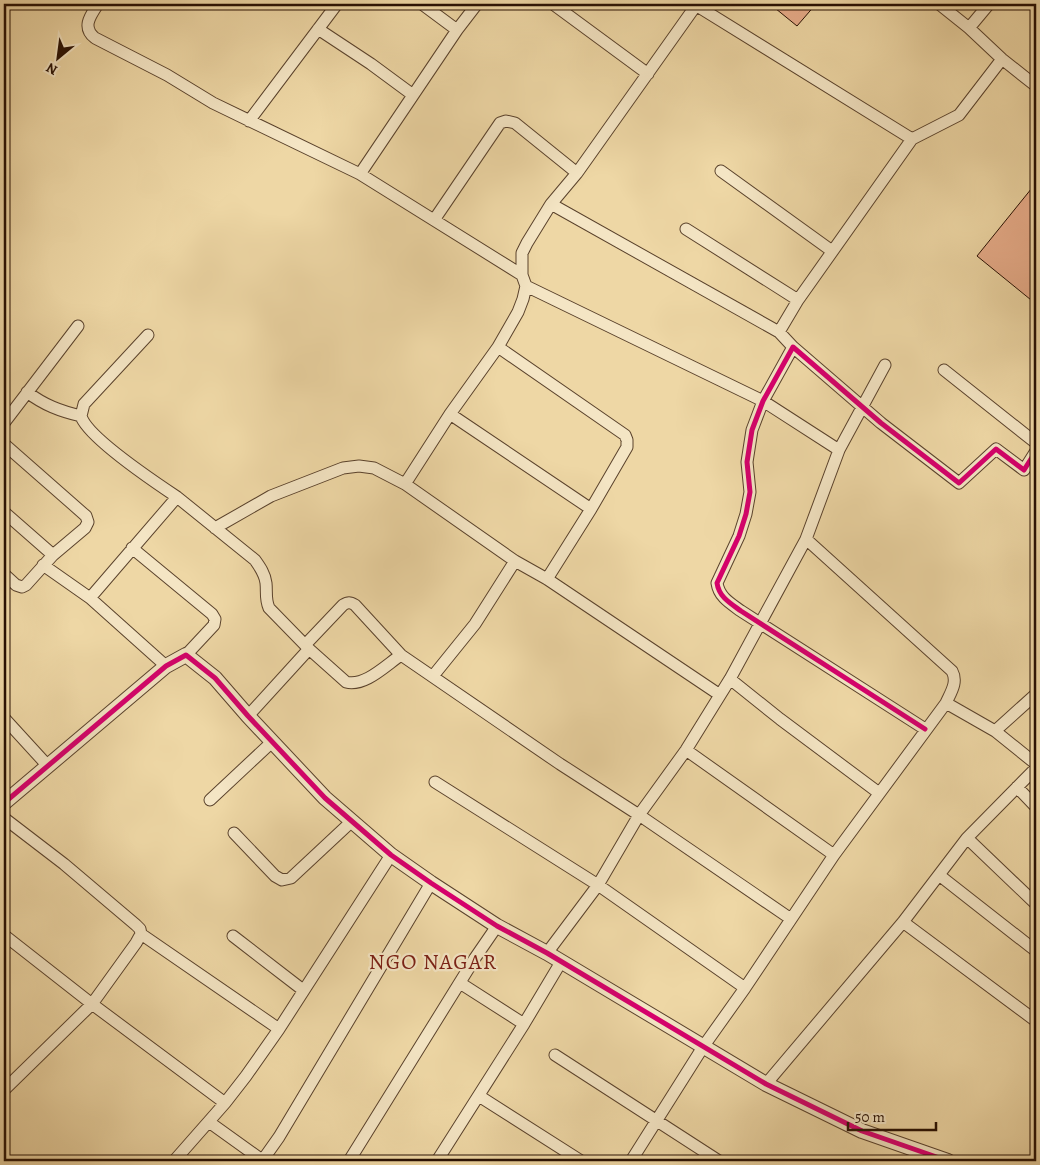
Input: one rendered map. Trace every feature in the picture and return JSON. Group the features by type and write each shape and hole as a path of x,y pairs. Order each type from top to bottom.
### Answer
{"street":[{"path":"98,4 88,21 90,34 167,75 213,103 360,174 434,220 524,281 763,401 839,450"},
{"path":"249,121 337,4"},
{"path":"422,4 457,30"},
{"path":"360,174 457,30 477,4"},
{"path":"553,4 648,74"},
{"path":"404,484 450,414 498,347 518,312 524,281 522,253 551,204 577,173 696,4 912,139"},
{"path":"939,4 1036,86"},
{"path":"969,28 988,4"},
{"path":"318,29 372,64 413,96"},
{"path":"779,332 798,300 912,139 959,115 1002,59"},
{"path":"434,220 500,124 506,121 515,123 577,173"},
{"path":"721,171 832,251"},
{"path":"551,204 779,332 793,347 861,407 959,483 996,449 1024,470 1036,451"},
{"path":"686,229 798,300"},
{"path":"4,423 78,326"},
{"path":"81,416 84,404 148,335"},
{"path":"498,347 625,435 627,440 627,447 591,509 546,579"},
{"path":"793,347 763,401 752,430 747,462 750,492 746,514 739,536 717,583 720,593 725,600 760,624 925,729"},
{"path":"547,954 598,885 639,815 686,750 730,679 806,540 839,450 885,365"},
{"path":"944,370 1036,444"},
{"path":"27,392 53,408 81,416 88,428 139,472 177,497 255,560 264,576 266,601 270,608 307,647 346,682 353,684 371,675 401,655"},
{"path":"450,414 591,509"},
{"path":"4,444 86,516 88,522 85,528 43,565 26,585 22,587 16,585 4,574"},
{"path":"216,528 271,496 343,468 359,466 374,468 404,484 515,561 546,579 720,695"},
{"path":"90,598 177,497"},
{"path":"4,512 53,556"},
{"path":"631,1161 703,1047 834,855 946,703 954,687 955,677 952,672 806,540"},
{"path":"4,803 166,666 186,654 214,625 212,614 132,548"},
{"path":"433,676 475,624 515,561"},
{"path":"43,565 90,598 166,666"},
{"path":"248,716 343,605 351,603 401,655 791,919"},
{"path":"186,654 215,678 325,798 391,855 431,883 497,926 766,1084 862,1131 948,1161"},
{"path":"730,679 879,793"},
{"path":"995,731 1036,694"},
{"path":"946,703 995,731 1036,764"},
{"path":"4,718 48,765"},
{"path":"210,800 272,742"},
{"path":"686,750 834,855"},
{"path":"766,1084 903,922 967,838 1036,768"},
{"path":"435,782 598,885 745,988"},
{"path":"1017,787 1036,807"},
{"path":"4,818 64,864 136,925 140,929 141,934 278,1029"},
{"path":"234,833 275,876 282,880 291,878 351,822"},
{"path":"967,838 1036,904"},
{"path":"174,1161 226,1103 304,990 391,855"},
{"path":"939,875 1036,951"},
{"path":"209,1122 262,1161 279,1137 431,883"},
{"path":"903,922 1036,1021"},
{"path":"349,1161 497,926"},
{"path":"4,1090 92,1004 136,944 141,934"},
{"path":"4,935 92,1004 226,1103"},
{"path":"234,936 304,990"},
{"path":"438,1161 561,962"},
{"path":"460,983 524,1024"},
{"path":"555,1055 719,1161"},
{"path":"479,1096 581,1161"}],"building":[{"path":"770,4 816,4 797,26"},
{"path":"1036,183 1036,304 977,256"}],"cycle path":[{"path":"925,729 741,611 726,599 718,588 717,583 739,536 746,514 750,492 747,462 752,430 763,401 793,347 881,423 959,483 996,449 1024,470 1036,451"},
{"path":"4,803 166,666 186,655 215,678 325,798 391,855 431,883 497,926 547,953 766,1084 862,1131 948,1161"}],"district":[{"name":"NGO NAGAR","path":"433,962"}]}
